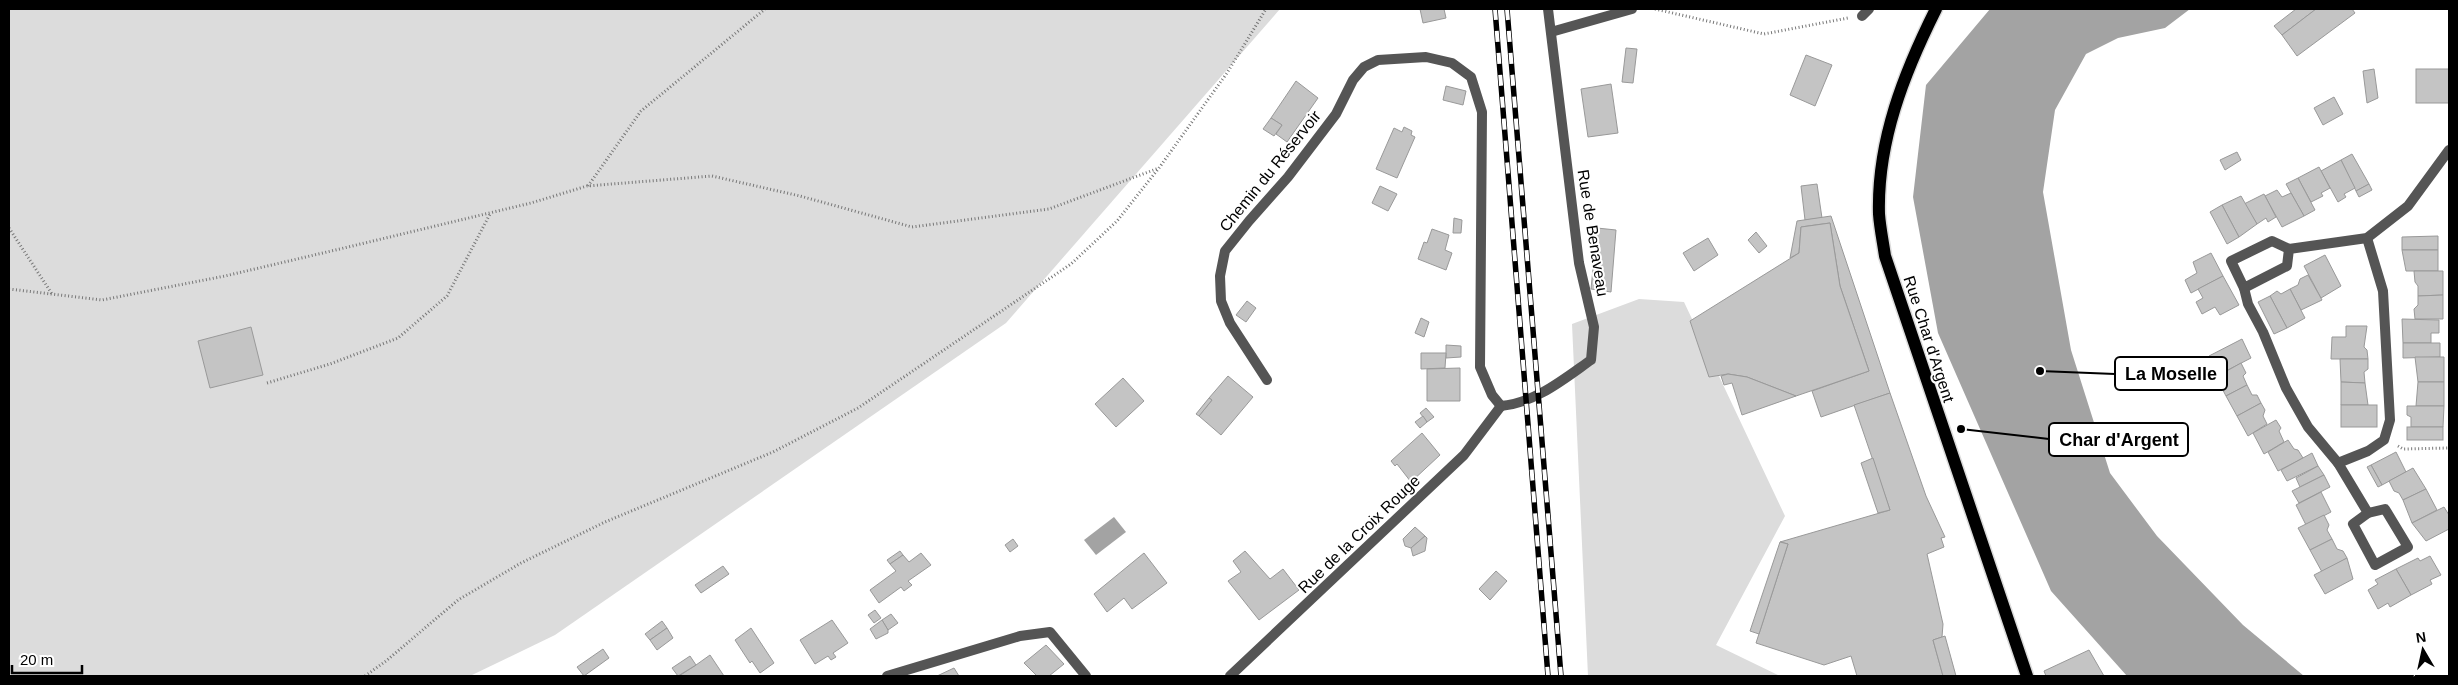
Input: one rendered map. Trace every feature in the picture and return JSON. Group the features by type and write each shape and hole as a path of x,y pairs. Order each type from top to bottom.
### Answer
{"main road":[{"name":"Rue Char d'Argent","path":"1936,9 1911,60 1884,144 1879,215 1885,256 2027,676"}],"street":[{"name":"Rue de Benaveau","path":"1501,406 1511,405 1553,387 1591,360 1594,327 1579,262 1548,9"},
{"path":"1551,32 1632,9"},
{"name":"Chemin du Réservoir","path":"1267,380 1230,323 1221,301 1220,276 1225,251 1288,177 1336,114 1353,80 1364,67 1378,60 1426,57 1452,63 1471,77 1482,112 1480,367 1492,395 1501,406"},
{"path":"2368,513 2338,463 2308,427 2286,388 2264,332 2248,304 2244,288 2231,261 2272,241 2289,250 2367,238 2408,206 2449,150"},
{"path":"2338,463 2368,451 2384,440 2390,420 2383,291 2367,238"},
{"path":"2244,288 2287,266 2289,250"},
{"name":"Rue de la Croix Rouge","path":"1230,676 1464,455 1501,406"},
{"path":"2384,509 2408,546 2375,565 2353,524 2368,513 2384,509"},
{"path":"887,676 1020,636 1050,632 1086,676"}],"path":[{"path":"588,186 640,112 765,9"},
{"path":"365,676 386,661 458,600 521,563 605,522 772,452 858,408 1070,264 1117,222 1159,168 1227,73 1266,9"},
{"path":"1655,9 1764,34 1866,12"},
{"path":"9,289 102,300 225,276 490,213 588,186 712,176 800,196 912,227 1049,209 1159,168"},
{"path":"267,383 330,364 398,338 447,296 490,213"},
{"path":"9,228 52,294"},
{"path":"2384,440 2403,449 2449,448"}],"shaded area":[{"path":"9,9 1280,9 1006,323 555,635 470,676 9,676"},
{"path":"1990,9 2190,9 2165,28 2118,38 2086,54 2055,110 2043,192 2071,350 2110,473 2157,536 2243,625 2304,676 2127,676 2051,591 1938,333 1913,197 1926,85"},
{"path":"1639,299 1684,302 1785,516 1716,645 1780,676 1588,676 1572,324"},
{"path":"1114,517 1126,532 1096,555 1084,540"}],"building":[{"path":"1420,9 1444,9 1446,18 1423,23"},
{"path":"2296,9 2316,9 2282,35 2274,26"},
{"path":"2316,9 2352,9 2355,13 2297,56 2282,35"},
{"path":"1626,48 1637,49 1633,83 1622,82"},
{"path":"1806,55 1832,65 1815,106 1790,95"},
{"path":"2374,69 2378,98 2367,103 2363,71"},
{"path":"2416,69 2449,69 2449,103 2416,103"},
{"path":"1296,81 1318,98 1287,142 1276,134 1282,125 1271,118"},
{"path":"1611,84 1618,133 1588,137 1581,89"},
{"path":"1446,86 1466,91 1463,105 1443,100"},
{"path":"2334,97 2343,114 2323,125 2314,108"},
{"path":"1271,118 1282,125 1274,136 1263,129"},
{"path":"1404,127 1412,131 1411,135 1415,137 1397,178 1376,169 1394,128 1402,132"},
{"path":"2237,152 2241,160 2225,170 2220,160"},
{"path":"2352,154 2369,184 2356,191 2341,160"},
{"path":"2341,160 2355,188 2344,194 2346,197 2338,202 2321,171"},
{"path":"2319,167 2330,188 2321,193 2323,196 2311,202 2298,178"},
{"path":"2298,178 2315,210 2304,216 2286,184"},
{"path":"1817,184 1822,218 1805,220 1801,186"},
{"path":"2369,184 2372,190 2359,197 2356,191"},
{"path":"1380,186 1397,194 1388,211 1372,203"},
{"path":"2277,190 2282,197 2291,193 2304,216 2282,227 2265,196"},
{"path":"2264,194 2276,217 2268,222 2266,218 2257,224 2244,204"},
{"path":"2241,196 2257,224 2239,237 2222,205"},
{"path":"2222,205 2239,237 2227,244 2210,212"},
{"path":"1831,216 1890,393 1821,417 1812,391 1869,371 1840,286 1830,223 1801,227 1799,253 1790,258 1797,221"},
{"path":"1454,218 1462,220 1461,233 1453,233"},
{"path":"1830,223 1840,286 1869,371 1796,396 1747,377 1728,374 1709,377 1690,321 1799,253 1801,227"},
{"path":"1597,228 1616,230 1611,292 1591,289"},
{"path":"1432,229 1449,235 1445,250 1452,253 1446,270 1418,259 1424,242 1427,243"},
{"path":"1756,232 1767,246 1759,253 1748,240"},
{"path":"2438,236 2438,250 2402,250 2402,237"},
{"path":"1708,238 1718,255 1694,271 1683,253"},
{"path":"2402,250 2438,250 2438,271 2406,271"},
{"path":"2211,253 2223,276 2191,293 2185,280 2197,273 2193,262"},
{"path":"2325,255 2341,286 2321,298 2304,266"},
{"path":"2414,271 2443,271 2443,295 2418,296 2418,286 2415,282"},
{"path":"2308,275 2322,300 2301,310 2290,289 2298,285 2300,279"},
{"path":"2223,276 2239,305 2220,315 2215,307 2202,314 2196,302 2203,298 2198,289"},
{"path":"2290,289 2305,318 2287,328 2270,296 2277,291 2281,294"},
{"path":"2443,295 2443,319 2415,319 2414,309 2418,305 2418,296"},
{"path":"2270,296 2287,328 2274,334 2258,302"},
{"path":"1247,301 1256,308 1246,322 1236,315"},
{"path":"1421,318 1429,322 1424,337 1415,333"},
{"path":"2402,319 2439,320 2439,333 2431,333 2431,343 2403,343"},
{"path":"2346,326 2367,326 2364,347 2367,350 2368,359 2331,359 2332,337 2346,337"},
{"path":"251,327 263,375 210,388 198,341"},
{"path":"2242,339 2251,358 2220,374 2209,356"},
{"path":"2403,343 2440,343 2440,357 2403,358"},
{"path":"1446,345 1461,346 1461,357 1446,358"},
{"path":"1421,353 1446,353 1445,368 1421,369"},
{"path":"2415,357 2444,357 2444,382 2418,382"},
{"path":"2340,359 2368,359 2368,369 2364,372 2365,383 2341,382"},
{"path":"2241,363 2246,373 2243,376 2247,385 2226,396 2216,377"},
{"path":"1460,368 1460,401 1427,401 1427,369"},
{"path":"1728,374 1747,377 1796,396 1742,415 1732,383 1724,385 1721,376"},
{"path":"1228,376 1253,397 1221,435 1199,416 1212,400 1209,398"},
{"path":"1123,378 1144,401 1116,427 1095,404"},
{"path":"2341,382 2365,383 2368,405 2341,405"},
{"path":"2418,382 2444,382 2444,406 2416,406"},
{"path":"2247,385 2252,395 2257,395 2261,403 2237,416 2226,396"},
{"path":"1890,393 1926,496 1945,537 1941,538 1944,547 1927,554 1943,624 1942,637 1933,640 1943,676 1857,676 1851,656 1824,665 1756,643 1788,544 1780,542 1890,510 1854,405"},
{"path":"1209,398 1212,400 1199,416 1196,414"},
{"path":"2261,403 2265,410 2263,416 2267,424 2248,436 2237,416"},
{"path":"2341,405 2377,405 2377,427 2341,427"},
{"path":"2407,406 2444,406 2443,427 2411,427 2411,417 2407,415"},
{"path":"1426,408 1434,417 1427,422 1420,413"},
{"path":"1423,416 1427,422 1420,428 1415,422"},
{"path":"2276,420 2281,428 2279,431 2284,442 2264,454 2253,433"},
{"path":"2407,427 2443,427 2443,440 2407,440"},
{"path":"1422,433 1440,455 1411,482 1397,464 1395,466 1391,461"},
{"path":"2288,440 2303,458 2278,471 2268,452"},
{"path":"2396,452 2406,472 2382,485 2371,465"},
{"path":"2312,453 2318,466 2287,481 2281,470"},
{"path":"1873,458 1890,510 1878,513 1861,463"},
{"path":"2371,465 2382,485 2378,487 2367,467"},
{"path":"2318,466 2324,475 2300,487 2296,478"},
{"path":"2413,468 2426,489 2403,500 2399,493 2394,491 2389,481"},
{"path":"2324,475 2330,487 2299,503 2292,491"},
{"path":"2426,489 2437,510 2412,523 2403,500"},
{"path":"2321,492 2331,512 2306,525 2296,505"},
{"path":"2444,507 2449,515 2449,529 2426,541 2412,523"},
{"path":"2324,515 2329,525 2327,530 2332,539 2310,550 2298,528"},
{"path":"1415,527 1425,536 1411,548 1405,546 1403,539"},
{"path":"1425,536 1427,538 1425,551 1413,556 1411,548"},
{"path":"1013,539 1018,546 1010,552 1005,545"},
{"path":"2332,539 2337,549 2343,551 2347,558 2322,572 2310,550"},
{"path":"1780,542 1788,544 1759,634 1750,631"},
{"path":"900,551 903,555 890,564 887,560"},
{"path":"1245,551 1270,579 1283,569 1299,590 1259,620 1228,581 1241,572 1233,561"},
{"path":"921,553 931,565 908,581 912,585 904,591 901,587 879,603 870,590 896,571 890,564 903,555 909,562"},
{"path":"1144,553 1167,583 1132,609 1124,598 1107,612 1094,594"},
{"path":"2430,556 2441,575 2430,580 2432,584 2411,595 2396,569 2418,558 2420,561"},
{"path":"2347,558 2353,579 2325,594 2314,575"},
{"path":"723,566 729,574 701,593 695,585"},
{"path":"2396,569 2411,595 2390,607 2388,603 2378,609 2368,590 2378,584 2375,580"},
{"path":"1496,571 1507,581 1490,600 1479,589"},
{"path":"875,610 881,618 874,623 868,615"},
{"path":"891,614 898,623 888,630 882,620"},
{"path":"832,620 848,643 833,653 836,657 831,660 828,656 815,664 800,640"},
{"path":"882,620 888,633 876,639 870,629"},
{"path":"662,621 667,628 650,640 645,634"},
{"path":"667,628 673,638 657,650 650,640"},
{"path":"751,628 774,663 760,673 752,661 750,663 735,640"},
{"path":"1945,636 1956,676 1943,676 1933,640"},
{"path":"1046,645 1064,664 1049,676 1037,676 1024,663"},
{"path":"603,649 609,658 584,676 577,667"},
{"path":"2089,650 2104,676 2046,676 2044,671"},
{"path":"710,655 724,676 679,676 696,665"},
{"path":"690,656 696,665 678,676 672,668"},
{"path":"954,668 959,676 937,676"}],"railway":[{"path":"1495,9 1548,676"},
{"path":"1507,9 1561,676"}],"place":[{"name":"La Moselle","path":"2040,371"},
{"name":"Char d'Argent","path":"1961,429"}]}
